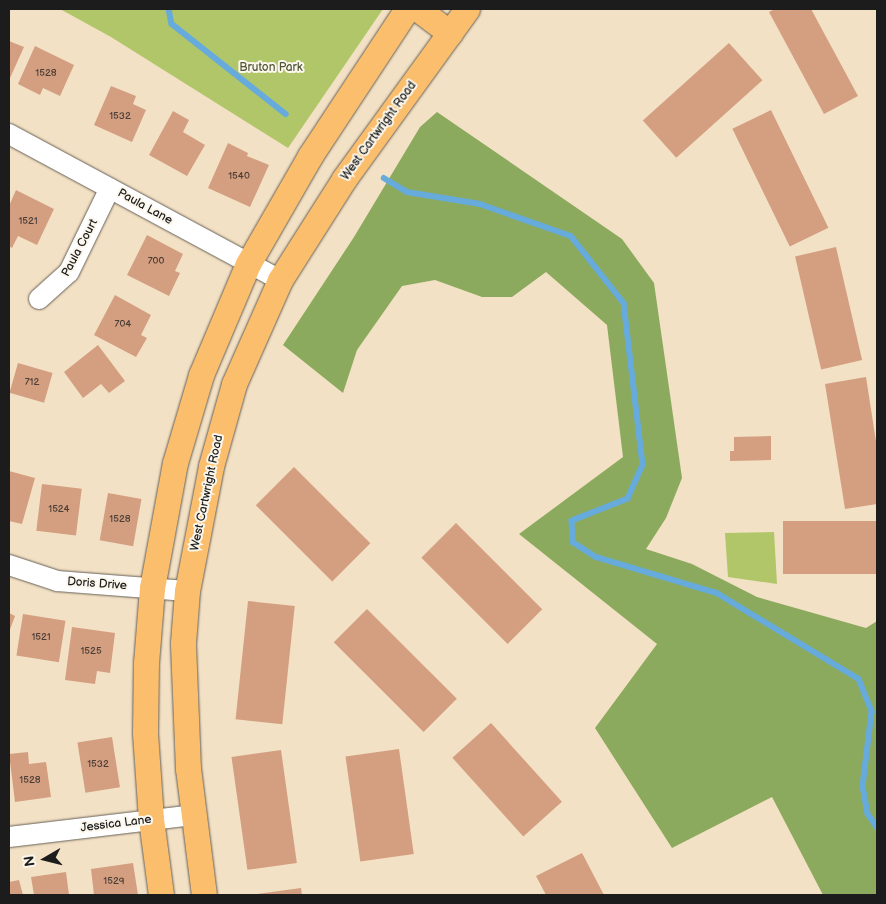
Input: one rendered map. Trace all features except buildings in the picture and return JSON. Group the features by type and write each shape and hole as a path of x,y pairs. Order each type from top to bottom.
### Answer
{"main road":[{"path":"161,895 151,819 145,733 146,664 152,588 175,463 198,384 248,264 310,156 407,9"},
{"path":"418,9 450,33"},
{"name":"West Cartwright Road","path":"204,895 188,769 183,643 187,590 210,466 234,384 280,280 344,179 467,9"}],"street":[{"name":"Paula Lane","path":"9,134 280,280"},
{"name":"Paula Court","path":"39,299 70,272 110,188"},
{"name":"Doris Drive","path":"9,565 57,580 187,590"},
{"name":"Jessica Lane","path":"9,837 194,815"}],"green space":[{"name":"Bruton Park","path":"60,9 383,9 288,148 111,37"},
{"path":"437,112 622,239 654,283 682,478 666,518 646,549 692,564 757,597 866,628 877,621 877,895 823,895 772,797 672,848 595,728 657,644 519,534 623,457 607,325 546,272 512,297 482,297 435,280 402,286 357,350 343,393 283,345 354,237 420,127"},
{"path":"774,532 777,584 728,577 725,533"}],"waterway":[{"path":"169,9 172,24 286,114"},
{"path":"384,178 407,192 480,204 571,236 624,303 643,465 628,499 572,521 573,542 596,557 717,593 859,679 872,712 863,786 868,814 877,827"}]}
